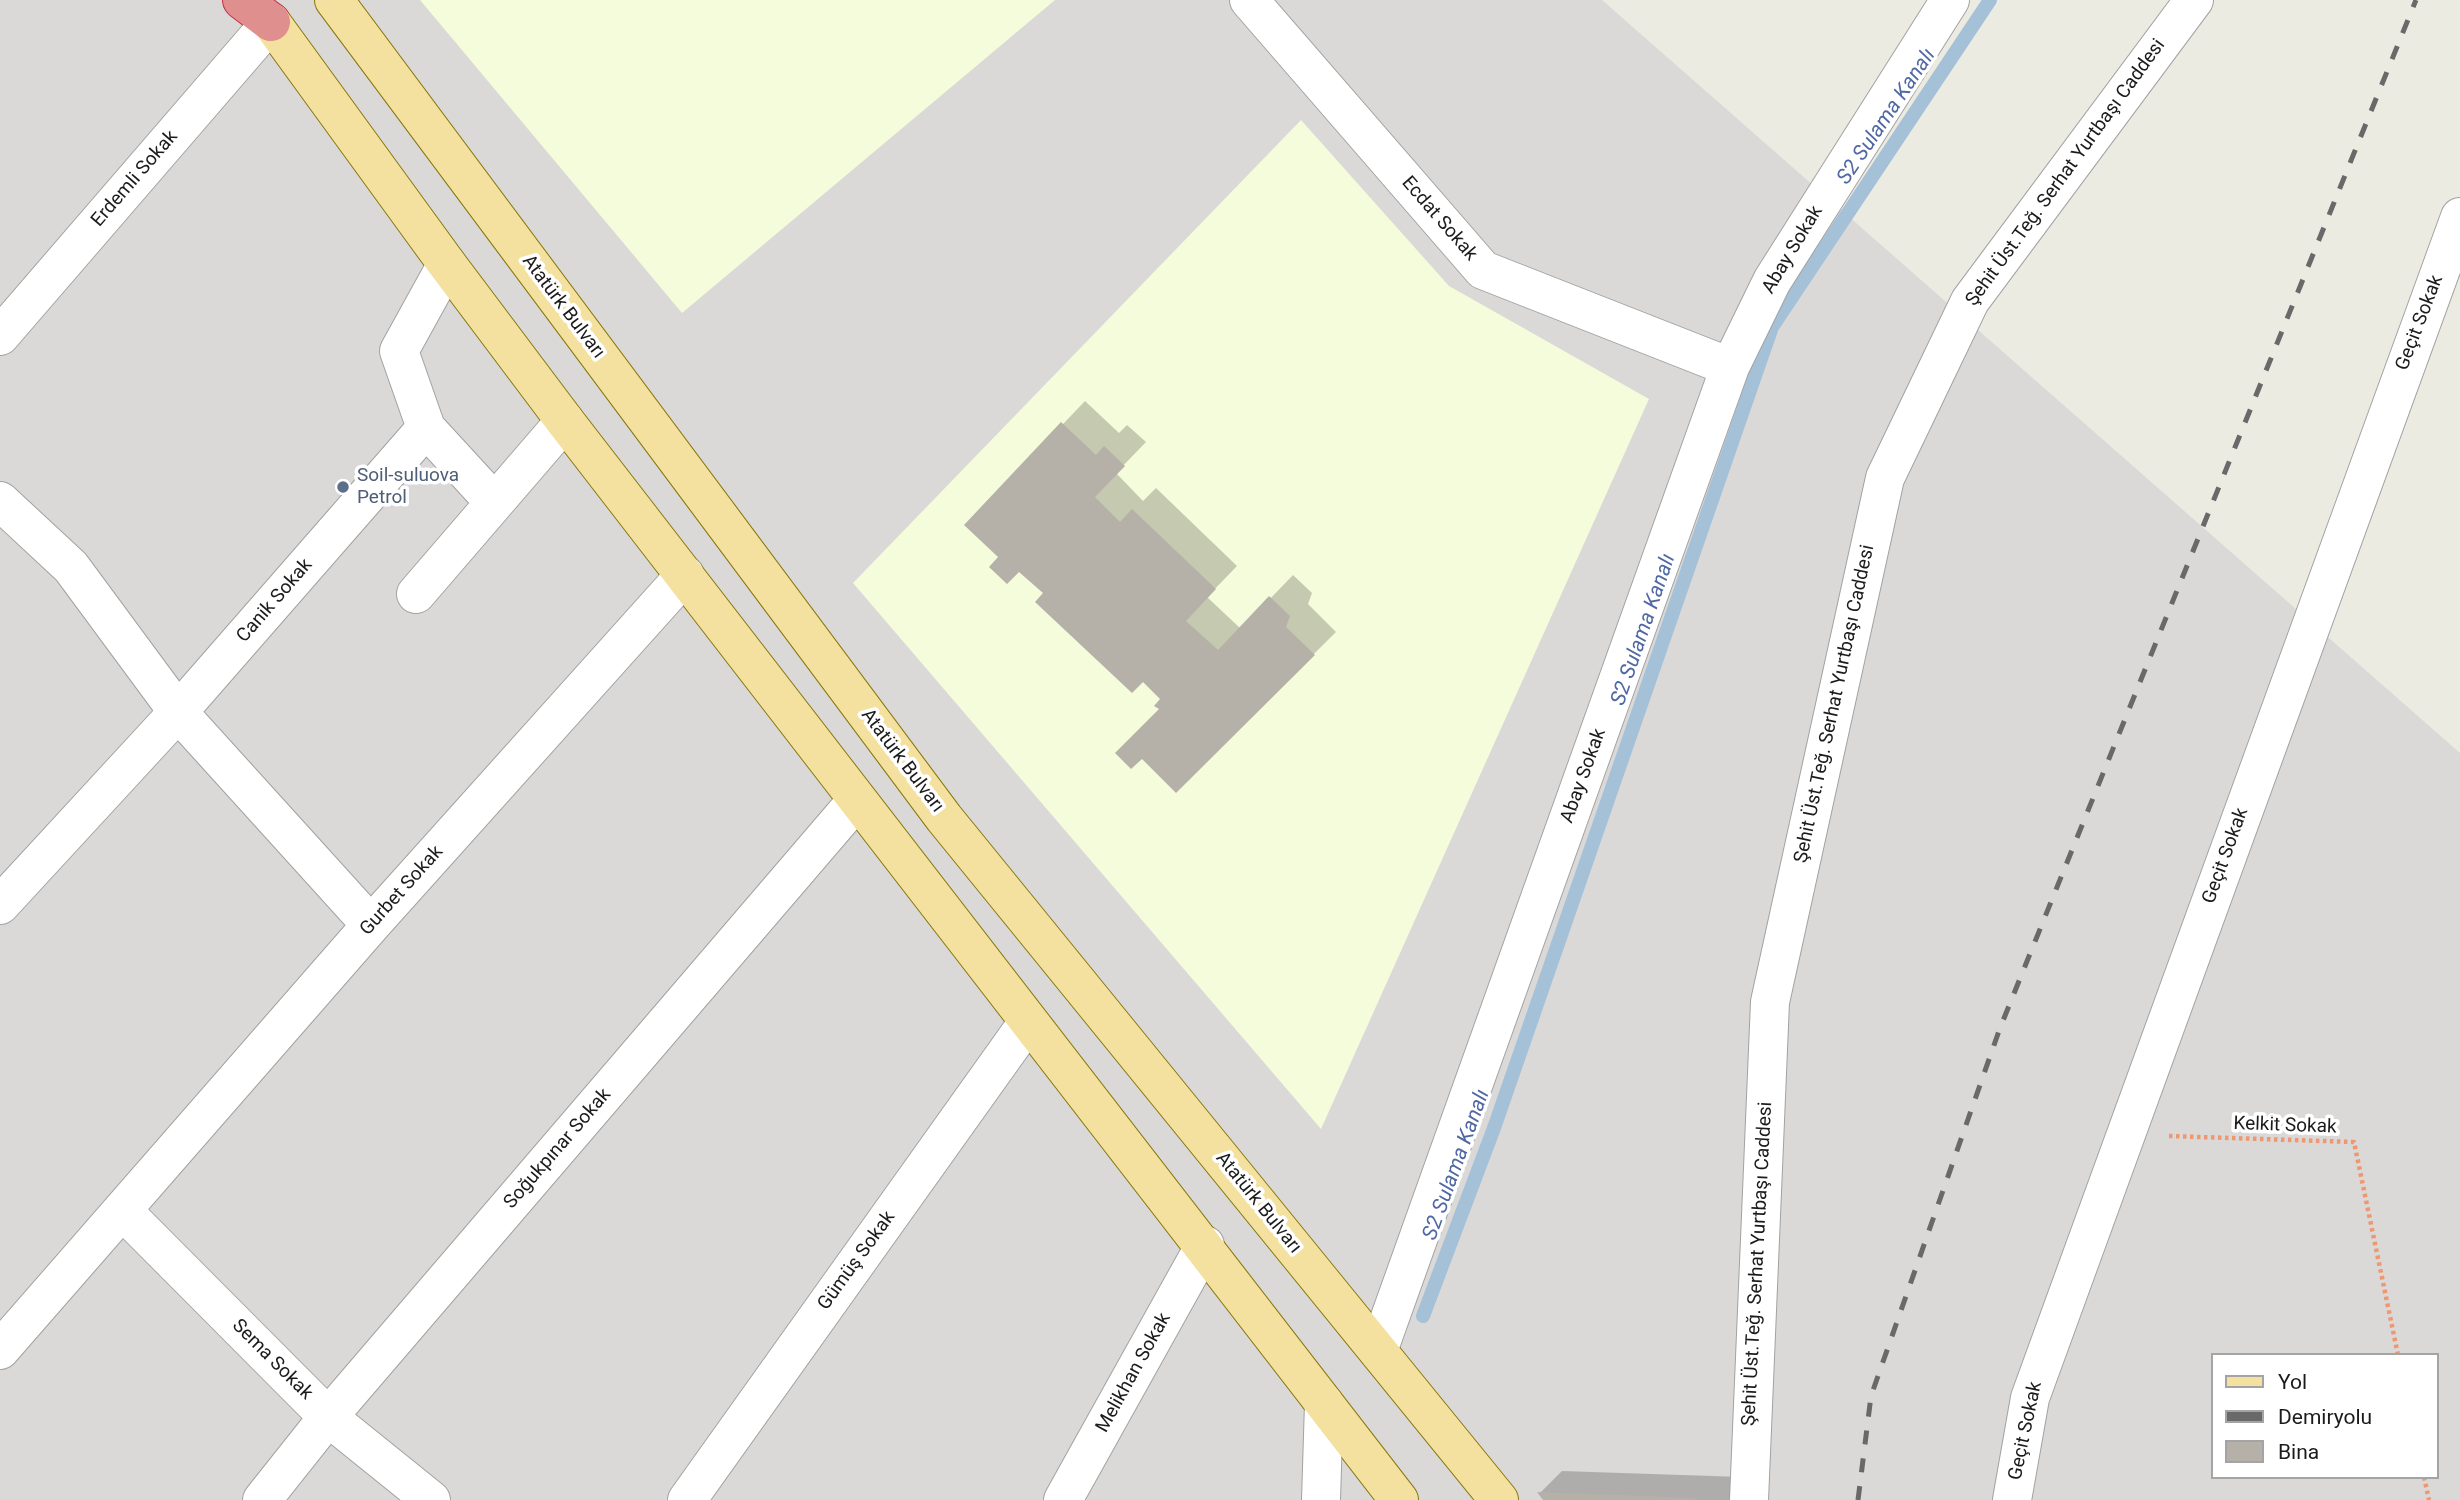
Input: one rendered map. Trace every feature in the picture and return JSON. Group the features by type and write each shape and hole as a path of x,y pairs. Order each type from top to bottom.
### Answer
{"main road":[{"name":"Atatürk Bulvarı","path":"334,0 944,818 1499,1500"},
{"path":"256,7 565,421 1028,1021 1205,1245 1399,1500"}],"street":[{"name":"Ecdat Sokak","path":"1249,0 1483,270 1730,368"},
{"name":"Abay Sokak","path":"1378,1351 1730,368 1772,281 1950,0"},
{"name":"Şehit Üst.Teğ. Serhat Yurtbaşı Caddesi","path":"1749,1500 1770,1002 1885,478 1970,301 2193,0"},
{"name":"Erdemli Sokak","path":"0,336 256,7"},
{"name":"Geçit Sokak","path":"2012,1500 2030,1398 2460,217"},
{"path":"447,264 399,351 426,428 494,502"},
{"path":"416,594 565,421"},
{"name":"Canik Sokak","path":"0,905 178,712 426,428"},
{"path":"0,500 71,567 178,712 372,925"},
{"name":"Gurbet Sokak","path":"0,1350 372,925 685,575"},
{"name":"Soğukpınar Sokak","path":"262,1500 328,1417 857,800"},
{"name":"Gümüş Sokak","path":"687,1500 1028,1021"},
{"name":"Sema Sokak","path":"122,1210 328,1417 431,1500"},
{"name":"Melikhan Sokak","path":"1063,1500 1205,1245"},
{"path":"1321,1500 1324,1403"}],"path":[{"name":"Kelkit Sokak","path":"2124,1134 2354,1142 2398,1353"},
{"path":"2424,1479 2429,1500"}],"shaded area":[{"path":"0,0 1602,0 2460,753 2460,1500 0,1500"},
{"path":"420,0 1055,0 682,313"},
{"path":"1301,120 1449,286 1649,399 1321,1129 853,583"}],"building":[{"path":"1061,422 1096,455 1104,446 1125,466 1095,497 1120,522 1132,509 1216,589 1186,621 1218,650 1269,596 1290,616 1286,627 1315,655 1176,793 1142,759 1131,769 1115,753 1159,709 1154,706 1160,699 1143,682 1132,693 1035,602 1043,593 1019,572 1007,584 989,567 998,557 964,525"},
{"path":"1537,1492 1695,1498 1695,1500 1543,1500"}],"waterway":[{"name":"S2 Sulama Kanalı","path":"1423,1316 1494,1128 1772,327 1990,0"}],"railway":[{"path":"1858,1500 1871,1396 2000,1028 2416,0"}],"place":[{"name":"Soil-suluova Petrol","path":"343,487"}]}
